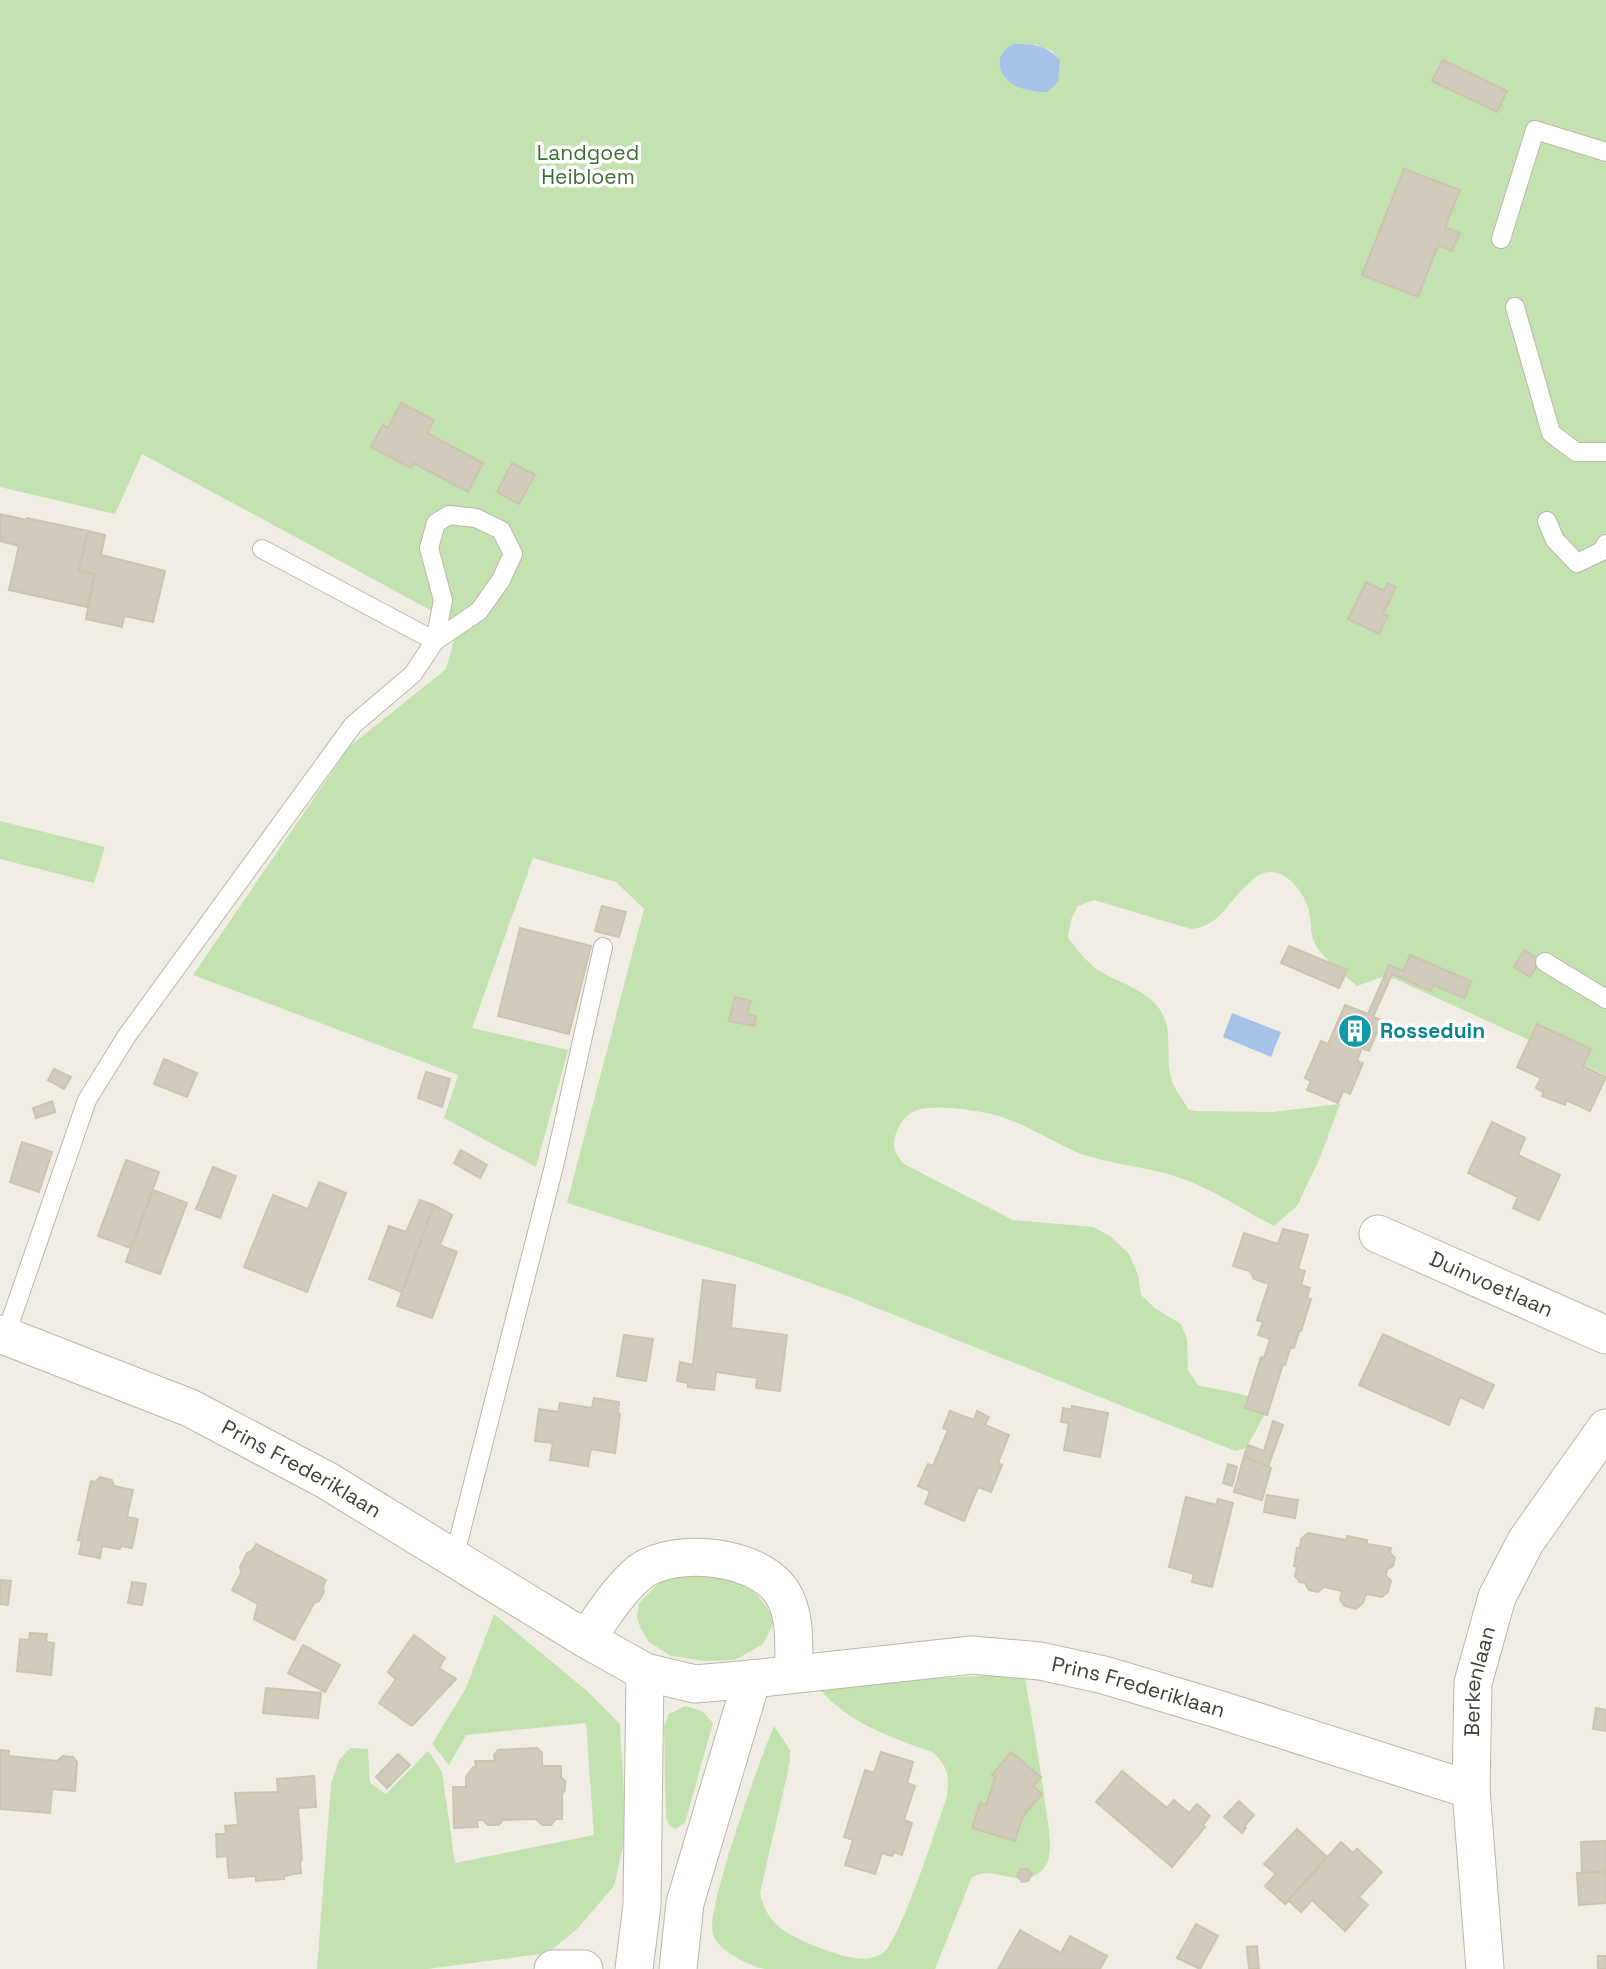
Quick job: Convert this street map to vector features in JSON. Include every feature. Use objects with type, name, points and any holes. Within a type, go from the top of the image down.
[{"type":"street","name":"Duinvoetlaan","points":[[1378,1234],[1606,1335]]},
{"type":"street","name":"Prins Frederiklaan","points":[[3,1334],[190,1408],[326,1480],[586,1639],[645,1672],[695,1684],[972,1655],[1040,1661],[1104,1675],[1221,1710],[1471,1790]]},
{"type":"street","name":"Berkenlaan","points":[[1485,1969],[1471,1790],[1473,1683],[1497,1597],[1526,1541],[1606,1428]]},
{"type":"street","points":[[586,1639],[622,1590],[642,1571],[670,1558],[698,1556],[718,1559],[745,1566],[767,1579],[783,1593],[792,1618],[794,1673]]},
{"type":"street","points":[[634,1969],[642,1906],[645,1672]]},
{"type":"street","points":[[678,1969],[685,1903],[752,1679]]},
{"type":"street","points":[[553,1969],[584,1969]]},
{"type":"lane","points":[[1502,239],[1535,130],[1606,152]]},
{"type":"lane","points":[[1515,307],[1550,433],[1576,452],[1606,452]]},
{"type":"lane","points":[[3,1334],[86,1100],[126,1037],[353,725],[413,674],[435,641],[479,611],[501,580],[513,554],[501,530],[475,518],[449,515],[436,523],[429,548],[443,600],[435,641]]},
{"type":"lane","points":[[1546,521],[1555,540],[1577,564],[1601,551],[1606,544]]},
{"type":"lane","points":[[262,549],[435,641]]},
{"type":"lane","points":[[454,1558],[554,1166],[603,947]]},
{"type":"lane","points":[[1545,962],[1606,999]]},
{"type":"green space","name":"Landgoed Heibloem","points":[[0,0],[1606,0],[1606,1075],[1395,979],[1382,977],[1357,986],[1321,953],[1313,939],[1305,900],[1290,880],[1276,873],[1257,876],[1217,918],[1191,929],[1094,900],[1078,906],[1071,920],[1068,938],[1098,970],[1139,991],[1158,1007],[1168,1033],[1172,1081],[1188,1109],[1272,1112],[1340,1104],[1319,1160],[1297,1206],[1274,1226],[1178,1177],[1081,1154],[1009,1119],[967,1110],[943,1107],[914,1111],[898,1128],[894,1149],[904,1164],[1013,1220],[1093,1227],[1110,1236],[1129,1254],[1138,1275],[1141,1295],[1156,1309],[1181,1324],[1187,1339],[1188,1370],[1198,1385],[1243,1395],[1269,1407],[1246,1448],[1235,1451],[844,1295],[747,1260],[567,1203],[644,909],[616,882],[533,858],[472,1028],[568,1050],[536,1167],[444,1118],[458,1075],[193,975],[349,747],[446,669],[458,625],[142,454],[115,514],[0,487]],"holes":[[[1034,44],[1052,51],[1060,60],[1036,92],[1016,86],[1003,73]]]},
{"type":"green space","points":[[0,821],[105,847],[94,883],[0,859]]},
{"type":"green space","points":[[693,1572],[742,1583],[759,1597],[775,1621],[763,1644],[735,1660],[705,1661],[671,1656],[649,1642],[637,1616],[639,1603],[663,1579]]},
{"type":"green space","points":[[494,1614],[586,1690],[620,1724],[626,1832],[614,1886],[578,1928],[548,1953],[427,1969],[317,1969],[331,1784],[339,1760],[350,1748],[368,1749],[370,1783],[386,1794],[428,1751],[442,1771],[455,1863],[594,1835],[586,1723],[466,1735],[449,1765],[432,1744],[466,1688]]},
{"type":"green space","points":[[1024,1674],[1048,1824],[1048,1861],[1041,1871],[1027,1878],[989,1873],[972,1877],[935,1969],[765,1969],[735,1956],[716,1941],[713,1935],[713,1920],[725,1866],[774,1726],[790,1750],[790,1762],[760,1893],[763,1904],[779,1927],[805,1942],[849,1957],[876,1957],[890,1944],[908,1906],[946,1799],[947,1774],[934,1753],[887,1735],[858,1720],[844,1712],[819,1689],[842,1683]]},
{"type":"green space","points":[[685,1706],[702,1711],[713,1723],[685,1823],[675,1829],[669,1825],[666,1818],[664,1727],[669,1714]]},
{"type":"water","points":[[1014,44],[1039,46],[1060,60],[1058,82],[1047,92],[1022,88],[1006,78],[1000,60],[1007,48]]},
{"type":"water","points":[[1232,1013],[1281,1032],[1271,1057],[1223,1037]]},
{"type":"building","points":[[1443,60],[1507,91],[1497,112],[1432,81]]},
{"type":"building","points":[[1404,169],[1460,190],[1445,227],[1460,233],[1452,251],[1438,245],[1418,297],[1362,275]]},
{"type":"building","points":[[401,403],[434,420],[427,433],[483,463],[468,492],[414,463],[411,468],[371,447],[383,425],[388,428]]},
{"type":"building","points":[[512,463],[535,475],[519,504],[497,492]]},
{"type":"building","points":[[0,514],[88,531],[79,571],[95,574],[87,607],[9,590],[19,546],[0,541]]},
{"type":"building","points":[[88,531],[105,535],[101,555],[165,571],[153,622],[124,616],[122,627],[86,619],[95,574],[79,571]]},
{"type":"building","points":[[1366,582],[1384,591],[1388,583],[1396,587],[1383,614],[1388,616],[1379,634],[1348,619]]},
{"type":"building","points":[[602,906],[626,912],[619,937],[595,931]]},
{"type":"building","points":[[520,928],[591,946],[569,1034],[498,1016]]},
{"type":"building","points":[[1289,946],[1347,970],[1339,988],[1281,963]]},
{"type":"building","points":[[1524,950],[1540,960],[1530,977],[1514,967]]},
{"type":"building","name":"Rosseduin","points":[[1410,955],[1471,981],[1465,998],[1433,985],[1431,991],[1392,974],[1373,1017],[1382,1020],[1369,1051],[1362,1048],[1357,1061],[1363,1063],[1350,1094],[1343,1091],[1338,1103],[1307,1090],[1311,1081],[1305,1078],[1321,1041],[1328,1044],[1345,1005],[1368,1014],[1389,965],[1403,971]]},
{"type":"building","points":[[735,997],[751,1001],[747,1014],[756,1016],[754,1026],[729,1021]]},
{"type":"building","points":[[1537,1024],[1591,1049],[1583,1066],[1606,1077],[1590,1111],[1566,1100],[1565,1105],[1542,1096],[1544,1093],[1536,1088],[1541,1078],[1517,1067]]},
{"type":"building","points":[[164,1059],[197,1073],[187,1097],[154,1084]]},
{"type":"building","points":[[54,1069],[71,1077],[64,1089],[48,1080]]},
{"type":"building","points":[[426,1072],[450,1079],[442,1107],[418,1098]]},
{"type":"building","points":[[52,1101],[55,1112],[36,1118],[33,1108]]},
{"type":"building","points":[[1492,1122],[1525,1138],[1518,1155],[1560,1175],[1539,1220],[1513,1208],[1518,1197],[1468,1173]]},
{"type":"building","points":[[22,1142],[52,1152],[39,1192],[10,1182]]},
{"type":"building","points":[[461,1150],[487,1165],[480,1178],[454,1163]]},
{"type":"building","points":[[126,1160],[159,1172],[126,1262],[131,1248],[98,1236]]},
{"type":"building","points":[[213,1167],[236,1176],[220,1218],[196,1209]]},
{"type":"building","points":[[319,1182],[346,1193],[307,1292],[244,1267],[273,1195],[308,1209]]},
{"type":"building","points":[[153,1190],[187,1203],[160,1274],[126,1262]]},
{"type":"building","points":[[420,1200],[434,1205],[402,1292],[369,1279],[389,1226],[406,1232]]},
{"type":"building","points":[[434,1205],[452,1215],[440,1245],[457,1252],[432,1318],[397,1306]]},
{"type":"building","points":[[1283,1229],[1308,1235],[1298,1269],[1305,1271],[1301,1285],[1310,1288],[1307,1298],[1311,1299],[1294,1348],[1291,1347],[1285,1365],[1283,1364],[1267,1415],[1245,1408],[1261,1357],[1264,1358],[1270,1339],[1258,1335],[1263,1322],[1257,1320],[1269,1284],[1254,1279],[1250,1271],[1233,1266],[1244,1233],[1278,1244]]},
{"type":"building","points":[[703,1280],[735,1285],[731,1328],[787,1335],[780,1391],[756,1388],[757,1378],[716,1372],[714,1390],[688,1387],[688,1383],[677,1381],[680,1362],[693,1365]]},
{"type":"building","points":[[1383,1334],[1494,1385],[1483,1408],[1460,1397],[1449,1425],[1359,1385]]},
{"type":"building","points":[[624,1335],[653,1339],[646,1381],[617,1376]]},
{"type":"building","points":[[594,1398],[619,1402],[615,1453],[591,1449],[588,1466],[550,1460],[553,1443],[535,1441],[539,1409],[558,1412],[560,1403],[592,1408]]},
{"type":"building","points":[[1072,1406],[1108,1413],[1100,1457],[1064,1450],[1069,1423],[1061,1422],[1063,1408],[1071,1410]]},
{"type":"building","points":[[950,1411],[974,1420],[977,1411],[989,1417],[985,1425],[1009,1435],[998,1463],[1002,1465],[991,1492],[978,1487],[964,1521],[925,1504],[930,1491],[918,1486],[928,1464],[933,1466],[948,1430],[943,1428]]},
{"type":"building","points":[[1273,1421],[1283,1425],[1268,1467],[1244,1456],[1248,1445],[1264,1451]]},
{"type":"building","points":[[1244,1456],[1271,1468],[1262,1500],[1234,1492]]},
{"type":"building","points":[[1228,1464],[1237,1467],[1232,1486],[1223,1483]]},
{"type":"building","points":[[100,1477],[112,1480],[114,1486],[133,1490],[127,1517],[138,1519],[132,1548],[102,1546],[100,1558],[79,1554],[82,1541],[78,1540],[91,1481],[95,1482]]},
{"type":"building","points":[[1267,1495],[1298,1500],[1295,1518],[1264,1512]]},
{"type":"building","points":[[1186,1497],[1216,1505],[1218,1499],[1233,1503],[1212,1587],[1192,1582],[1194,1574],[1169,1567]]},
{"type":"building","points":[[1308,1533],[1346,1540],[1347,1536],[1367,1540],[1367,1544],[1391,1548],[1390,1553],[1395,1558],[1393,1566],[1387,1569],[1386,1576],[1391,1581],[1388,1592],[1382,1597],[1366,1594],[1363,1603],[1356,1609],[1345,1606],[1340,1600],[1342,1591],[1324,1587],[1318,1592],[1309,1590],[1305,1583],[1295,1576],[1297,1567],[1294,1566],[1297,1548],[1300,1548],[1301,1539]]},
{"type":"building","points":[[256,1544],[326,1580],[324,1592],[319,1601],[314,1603],[294,1640],[254,1619],[258,1604],[232,1590],[247,1553],[252,1551]]},
{"type":"building","points":[[0,1580],[11,1581],[8,1605],[0,1604]]},
{"type":"building","points":[[132,1582],[146,1584],[142,1605],[128,1603]]},
{"type":"building","points":[[30,1633],[47,1634],[46,1642],[54,1643],[51,1675],[17,1671],[20,1639],[29,1640]]},
{"type":"building","points":[[414,1635],[445,1658],[439,1668],[456,1679],[412,1726],[379,1703],[396,1679],[388,1672]]},
{"type":"building","points":[[303,1645],[340,1665],[325,1692],[288,1673]]},
{"type":"building","points":[[266,1688],[321,1693],[318,1718],[263,1713]]},
{"type":"building","points":[[1596,1708],[1606,1710],[1606,1731],[1593,1729]]},
{"type":"building","points":[[537,1748],[542,1753],[542,1766],[561,1766],[561,1777],[565,1781],[562,1819],[556,1819],[551,1825],[542,1825],[536,1819],[503,1820],[499,1825],[488,1825],[483,1820],[477,1820],[478,1827],[454,1828],[453,1787],[466,1787],[466,1777],[473,1767],[476,1767],[475,1761],[495,1761],[494,1755],[498,1750]]},
{"type":"building","points":[[0,1750],[9,1751],[9,1756],[57,1761],[63,1756],[73,1757],[77,1762],[75,1791],[52,1789],[50,1813],[0,1809]]},
{"type":"building","points":[[881,1752],[913,1762],[907,1783],[915,1786],[904,1820],[912,1823],[902,1855],[894,1852],[892,1856],[882,1853],[875,1874],[845,1865],[853,1840],[844,1837],[865,1770],[874,1773]]},
{"type":"building","points":[[1011,1752],[1041,1777],[1033,1786],[1042,1794],[1023,1816],[1015,1841],[972,1828],[980,1803],[986,1805],[995,1777],[992,1775]]},
{"type":"building","points":[[398,1754],[410,1765],[387,1788],[376,1777]]},
{"type":"building","points":[[1122,1771],[1167,1808],[1174,1800],[1189,1813],[1197,1804],[1210,1816],[1203,1825],[1205,1827],[1172,1867],[1096,1802]]},
{"type":"building","points":[[314,1776],[316,1807],[298,1808],[301,1873],[284,1876],[284,1879],[256,1881],[256,1876],[229,1878],[227,1856],[217,1857],[216,1834],[226,1834],[225,1826],[238,1825],[235,1793],[278,1792],[277,1779]]},
{"type":"building","points":[[1239,1801],[1254,1815],[1242,1833],[1224,1817]]},
{"type":"building","points":[[1297,1829],[1327,1857],[1285,1904],[1265,1886],[1276,1874],[1264,1864]]},
{"type":"building","points":[[1606,1841],[1606,1872],[1582,1873],[1581,1842]]},
{"type":"building","points":[[1341,1842],[1353,1853],[1357,1849],[1382,1872],[1359,1897],[1368,1905],[1345,1931],[1312,1900],[1301,1912],[1289,1901],[1285,1904]]},
{"type":"building","points":[[1027,1869],[1032,1874],[1028,1881],[1022,1882],[1018,1876],[1020,1870]]},
{"type":"building","points":[[1606,1872],[1606,1903],[1579,1905],[1577,1873]]},
{"type":"building","points":[[1196,1924],[1218,1936],[1200,1969],[1177,1958]]},
{"type":"building","points":[[1020,1930],[1061,1953],[1070,1936],[1107,1956],[1100,1969],[998,1969]]},
{"type":"building","points":[[1257,1946],[1259,1969],[1249,1969],[1247,1947]]},
{"type":"building","points":[[1598,1956],[1606,1956],[1606,1969],[1598,1969]]},
{"type":"place","name":"Rosseduin","points":[[1355,1031]]}]
